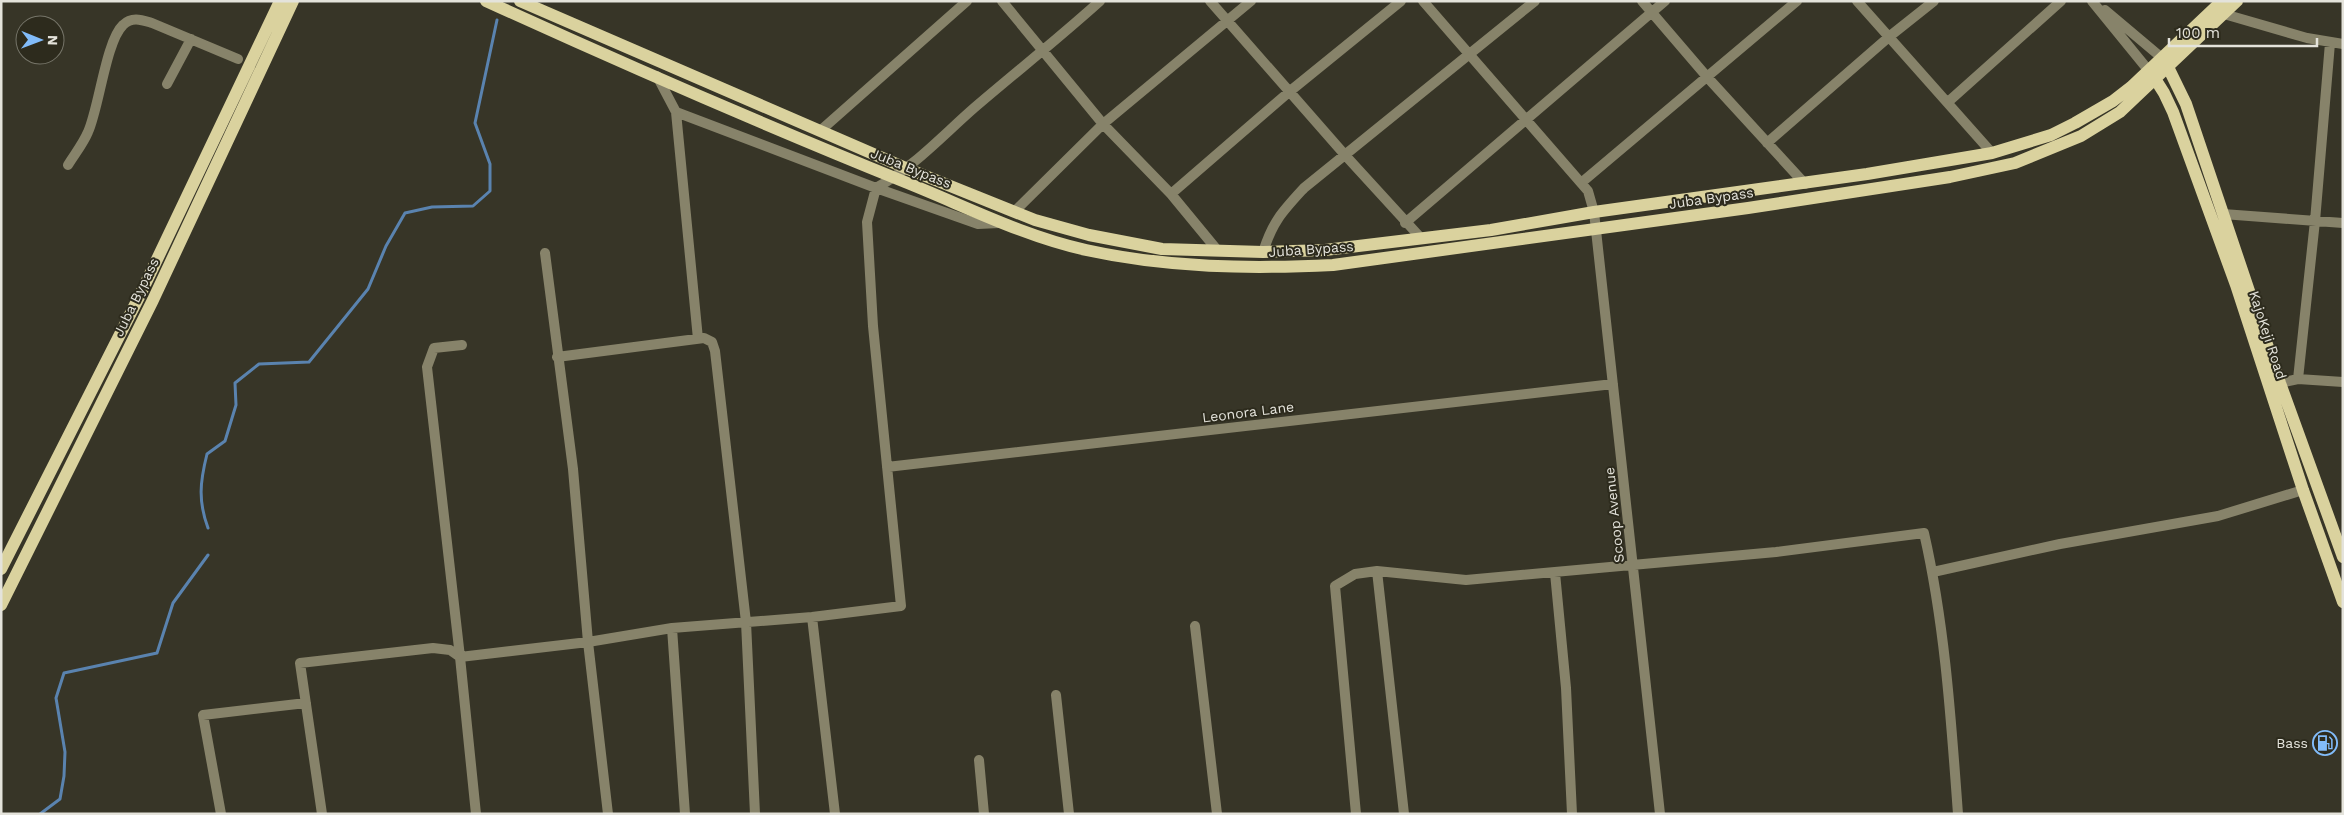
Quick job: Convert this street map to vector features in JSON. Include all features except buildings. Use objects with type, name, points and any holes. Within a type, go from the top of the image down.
[{"type":"main road","name":"Juba Bypass","points":[[1,569],[141,293],[280,1]]},
{"type":"main road","name":"Juba Bypass","points":[[1,604],[153,300],[293,1]]},
{"type":"main road","name":"Juba Bypass","points":[[486,1],[590,49],[894,178],[1047,240],[1086,250],[1162,262],[1237,268],[1333,265],[1916,183],[2016,163],[2057,147],[2104,124],[2120,112],[2152,75]]},
{"type":"main road","name":"Juba Bypass","points":[[520,1],[908,169],[1014,212],[1062,228],[1162,249],[1263,252],[1325,250],[1490,230],[1594,212],[1805,184],[1992,153],[2034,141],[2076,123],[2152,75]]},
{"type":"main road","points":[[2152,75],[2223,8],[2237,1]]},
{"type":"main road","name":"KajoKeji Road","points":[[2166,63],[2186,104],[2280,383],[2340,538],[2343,557]]},
{"type":"main road","name":"KajoKeji Road","points":[[2152,75],[2173,112],[2222,246],[2303,490],[2343,602]]},
{"type":"street","points":[[820,130],[967,1]]},
{"type":"street","points":[[1002,1],[1103,124],[1171,194],[1218,251]]},
{"type":"street","points":[[322,814],[300,663],[433,648],[450,650],[460,657],[588,642],[672,628],[812,617],[901,606],[873,326],[867,222],[876,188],[908,169],[974,108],[1044,51],[1100,1]]},
{"type":"street","points":[[1210,1],[1345,155],[1420,237]]},
{"type":"street","points":[[1014,212],[1103,124],[1251,1]]},
{"type":"street","points":[[1171,194],[1289,92],[1401,1]]},
{"type":"street","name":"Scoop Avenue","points":[[1424,1],[1588,190],[1596,229],[1660,814]]},
{"type":"street","points":[[1263,252],[1278,216],[1304,188],[1535,1]]},
{"type":"street","points":[[1642,1],[1708,78],[1805,184]]},
{"type":"street","points":[[1406,223],[1526,118],[1665,1]]},
{"type":"street","points":[[1582,183],[1797,1]]},
{"type":"street","points":[[1857,1],[1992,153]]},
{"type":"street","points":[[1767,143],[1890,36],[1934,1]]},
{"type":"street","points":[[1948,102],[2060,1]]},
{"type":"street","points":[[2093,1],[2166,63]]},
{"type":"street","points":[[2093,1],[2152,75]]},
{"type":"street","points":[[2223,8],[2330,43],[2343,44]]},
{"type":"street","points":[[68,165],[89,132],[112,48],[122,25],[138,19],[238,59]]},
{"type":"street","points":[[168,84],[190,39]]},
{"type":"street","points":[[2298,379],[2315,221],[2330,43]]},
{"type":"street","points":[[657,76],[676,112],[698,339]]},
{"type":"street","points":[[676,112],[876,188],[978,224],[1003,223]]},
{"type":"street","points":[[2224,214],[2343,223]]},
{"type":"street","points":[[545,253],[557,357],[573,468],[588,642],[608,814]]},
{"type":"street","points":[[557,357],[704,338],[712,342],[715,351],[746,622],[755,814]]},
{"type":"street","points":[[462,345],[434,348],[426,368],[460,657],[476,814]]},
{"type":"street","points":[[2280,383],[2298,379],[2343,382]]},
{"type":"street","name":"Leonora Lane","points":[[887,467],[1613,384]]},
{"type":"street","points":[[1933,572],[2060,544],[2218,516],[2303,490]]},
{"type":"street","points":[[1356,814],[1335,586],[1355,574],[1377,571],[1466,580],[1776,552],[1924,533],[1933,572],[1945,651],[1958,814]]},
{"type":"street","points":[[1377,571],[1404,814]]},
{"type":"street","points":[[1555,573],[1566,688],[1572,814]]},
{"type":"street","points":[[812,617],[835,814]]},
{"type":"street","points":[[1195,626],[1217,814]]},
{"type":"street","points":[[672,628],[685,814]]},
{"type":"street","points":[[1056,695],[1070,814]]},
{"type":"street","points":[[221,814],[203,715],[306,703]]},
{"type":"street","points":[[979,760],[984,814]]},
{"type":"waterway","points":[[208,528],[201,500],[203,474],[207,454],[225,441],[236,405],[235,383],[259,364],[309,362],[368,289],[386,246],[405,213],[432,207],[473,206],[490,191],[490,164],[475,123],[497,20]]},
{"type":"waterway","points":[[40,814],[60,799],[64,776],[65,752],[56,698],[64,673],[157,653],[173,603],[208,555]]},
{"type":"place","name":"Bass","points":[[2325,743]]}]
